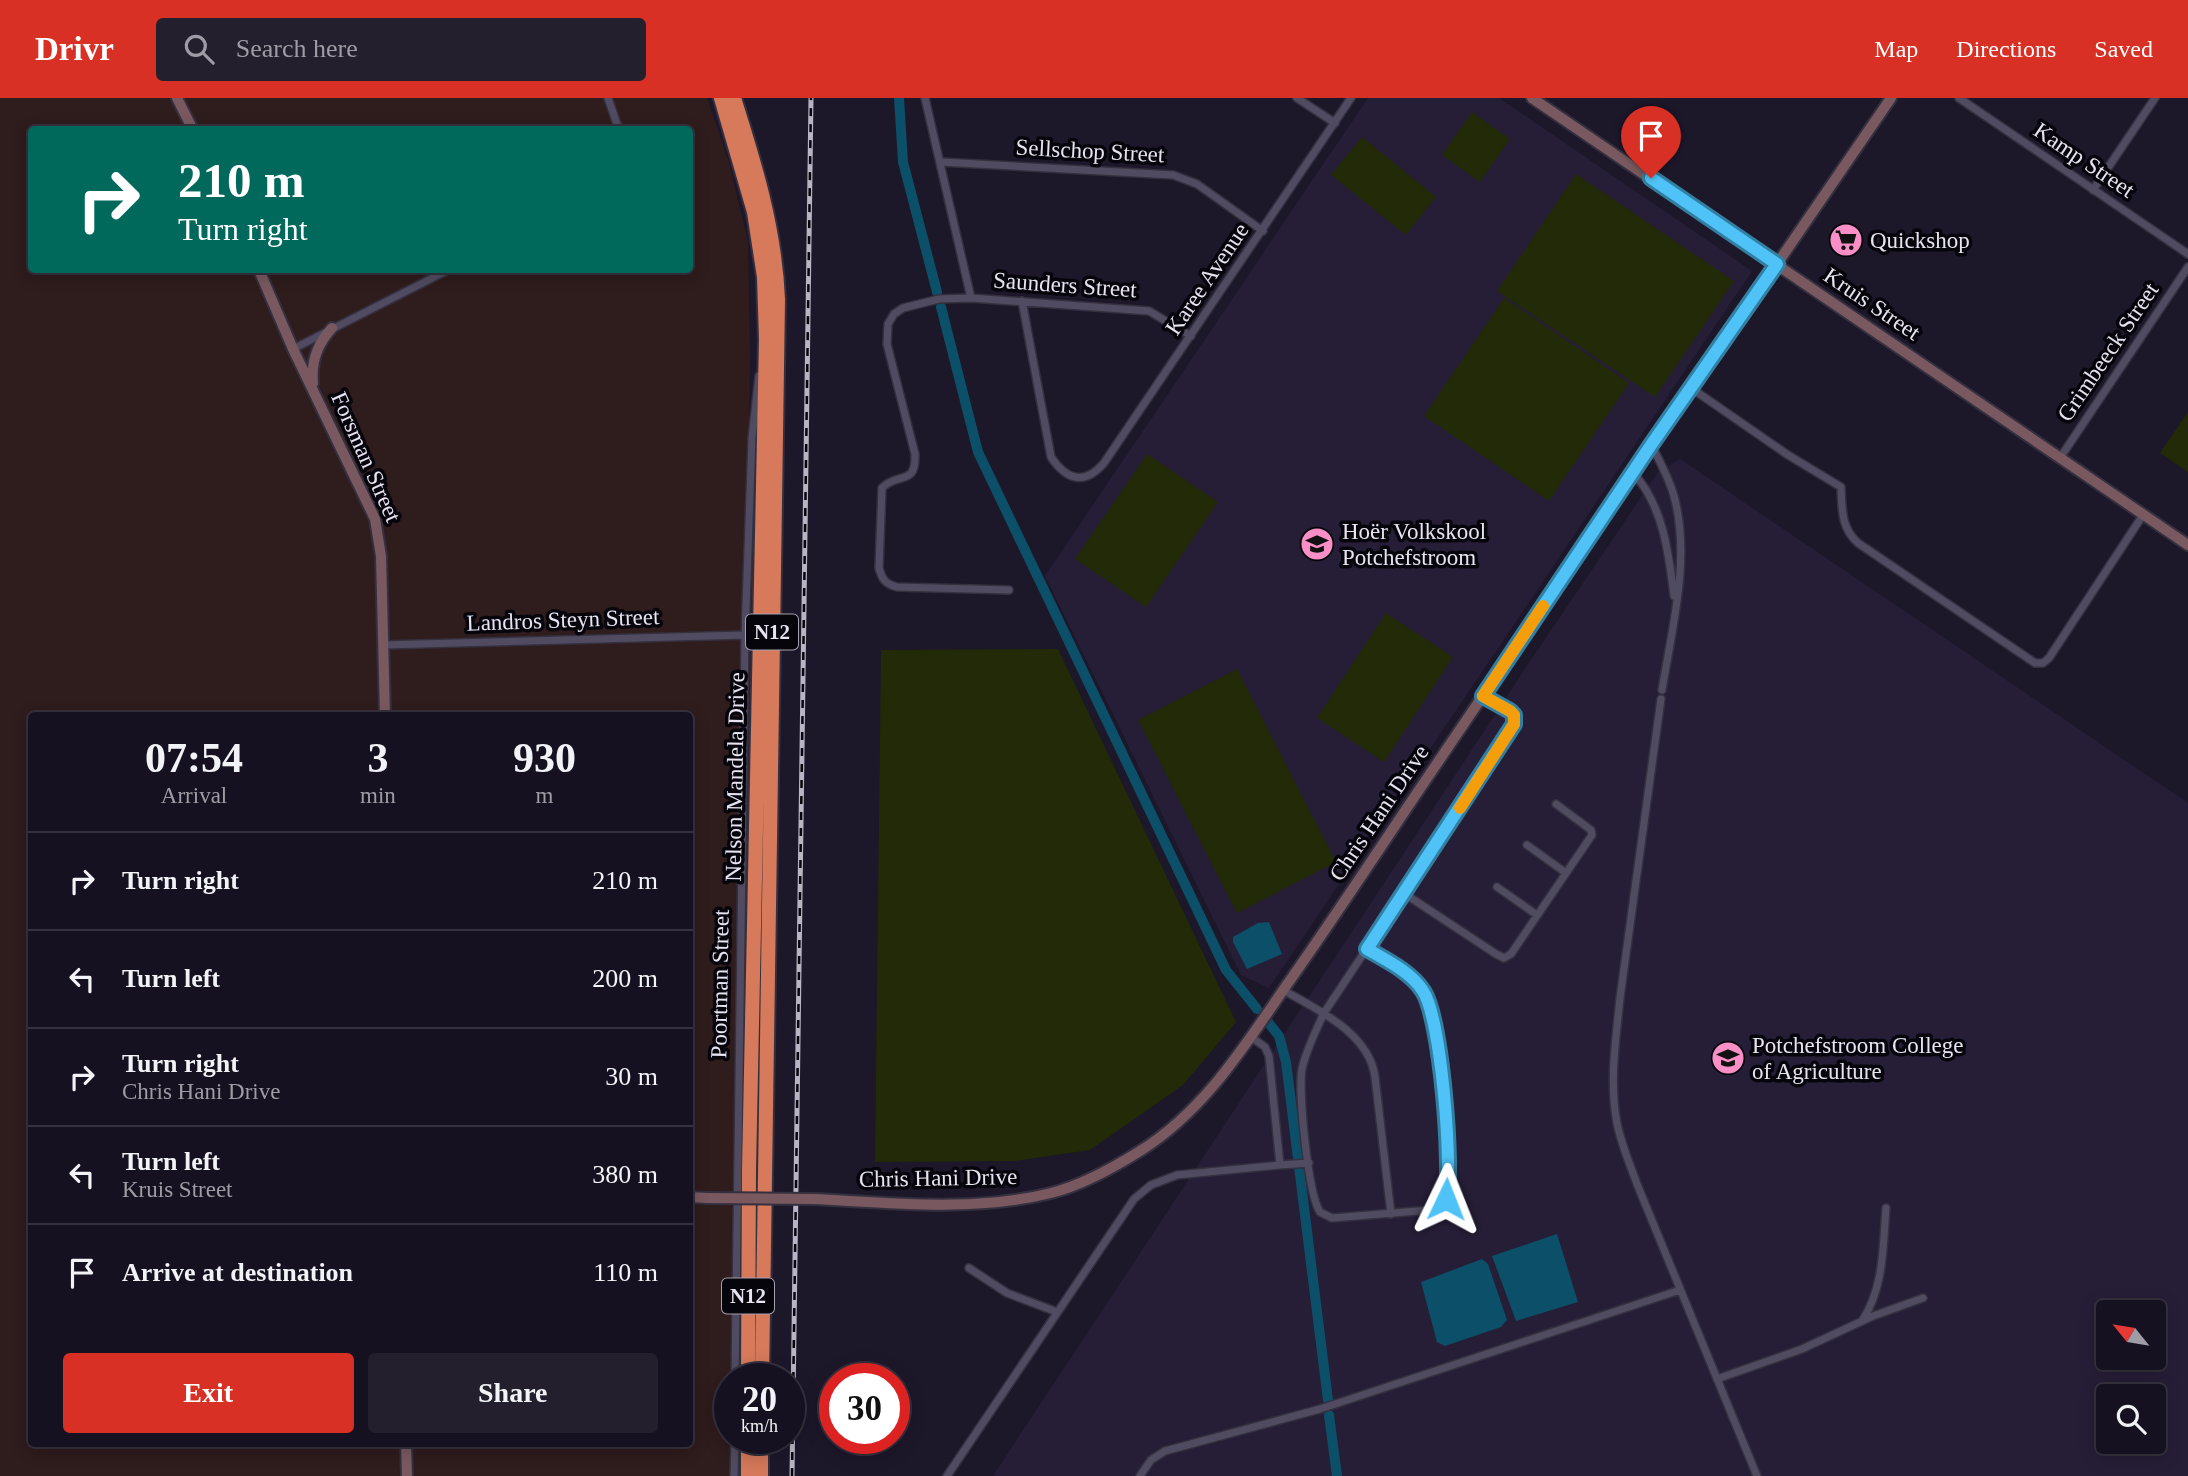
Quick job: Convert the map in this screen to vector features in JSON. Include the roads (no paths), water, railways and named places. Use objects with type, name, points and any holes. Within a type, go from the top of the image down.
[{"type":"highway","name":"Nelson Mandela Drive","points":[[721,98],[754,212],[764,277],[766,339],[749,1170],[748,1363]]},
{"type":"highway","name":"Nelson Mandela Drive","points":[[734,98],[756,166],[766,211],[776,270],[778,312],[762,1363]]},
{"type":"highway","points":[[748,1454],[748,1476]]},
{"type":"highway","points":[[761,1454],[761,1476]]},
{"type":"street","points":[[177,98],[191,126]]},
{"type":"street","points":[[608,98],[618,126]]},
{"type":"street","points":[[925,98],[971,298]]},
{"type":"street","points":[[1297,98],[1335,123]]},
{"type":"street","name":"Karee Avenue","points":[[1022,301],[1051,457],[1066,474],[1077,478],[1096,473],[1351,98]]},
{"type":"street","name":"Kruis Street","points":[[1532,98],[2188,545]]},
{"type":"street","name":"Chris Hani Drive","points":[[693,1197],[973,1203],[1020,1199],[1054,1192],[1078,1183],[1135,1154],[1194,1108],[1251,1037],[1340,909],[1651,445],[1891,98]]},
{"type":"street","name":"Kamp Street","points":[[1959,98],[2188,254]]},
{"type":"street","points":[[2093,190],[2155,98]]},
{"type":"street","name":"Sellschop Street","points":[[941,162],[1173,175],[1197,184],[1263,231]]},
{"type":"street","name":"Grimbeeck Street","points":[[2060,458],[2188,267]]},
{"type":"street","name":"Forsman Street","points":[[260,273],[293,349],[375,519],[381,556],[385,712]]},
{"type":"street","points":[[293,349],[442,273]]},
{"type":"street","name":"Saunders Street","points":[[1009,590],[897,587],[882,579],[879,568],[882,488],[887,482],[908,477],[915,464],[915,454],[887,344],[888,324],[894,314],[903,308],[939,299],[1022,301],[1149,311],[1191,336]]},
{"type":"street","points":[[314,392],[312,370],[315,356],[332,328]]},
{"type":"street","name":"Poortman Street","points":[[735,1363],[745,635],[754,415],[766,339]]},
{"type":"street","points":[[1691,388],[1788,455],[1841,487],[1844,523],[1849,535],[1858,544],[2035,663],[2043,663],[2049,658],[2143,515]]},
{"type":"street","points":[[1651,445],[1674,497],[1680,532],[1676,607],[1662,690]]},
{"type":"street","points":[[1633,473],[1643,484],[1657,514],[1670,566],[1676,607]]},
{"type":"street","name":"Landros Steyn Street","points":[[383,645],[745,635]]},
{"type":"street","points":[[1367,949],[1405,973],[1424,992],[1438,1037],[1448,1181],[1446,1199],[1443,1204],[1430,1210],[1332,1218],[1325,1216],[1315,1206],[1302,1163],[1302,1070],[1324,1013],[1367,949],[1405,894],[1514,724],[1514,715],[1510,711],[1483,696]]},
{"type":"street","points":[[1661,699],[1620,999],[1616,1039],[1615,1106],[1623,1146],[1757,1476]]},
{"type":"street","points":[[1405,894],[1504,958],[1511,954],[1591,835],[1591,830],[1556,804]]},
{"type":"street","points":[[1527,845],[1566,873]]},
{"type":"street","points":[[1497,887],[1537,915]]},
{"type":"street","points":[[1283,990],[1324,1013],[1361,1044],[1374,1066],[1391,1214]]},
{"type":"street","points":[[1251,1037],[1260,1042],[1268,1052],[1280,1165]]},
{"type":"street","points":[[947,1476],[1125,1210],[1152,1185],[1177,1175],[1302,1163]]},
{"type":"street","points":[[1862,1321],[1876,1293],[1880,1277],[1886,1208]]},
{"type":"street","points":[[969,1268],[1006,1293],[1057,1312]]},
{"type":"street","points":[[1140,1476],[1151,1460],[1165,1451],[1320,1409],[1680,1290]]},
{"type":"street","points":[[1717,1379],[1802,1349],[1862,1321],[1923,1298]]},
{"type":"street","points":[[406,1447],[407,1476]]},
{"type":"street","points":[[734,1476],[735,1454]]},
{"type":"water","points":[[1269,922],[1282,954],[1247,969],[1233,937],[1258,923]]},
{"type":"water","points":[[1557,1234],[1578,1302],[1516,1321],[1492,1256]]},
{"type":"water","points":[[1482,1259],[1488,1264],[1507,1320],[1501,1327],[1445,1346],[1437,1342],[1421,1282]]},
{"type":"waterway","points":[[899,98],[903,162],[937,292]]},
{"type":"waterway","points":[[941,307],[978,452],[1226,970],[1257,1009]]},
{"type":"waterway","points":[[1268,1022],[1279,1036],[1286,1062],[1328,1400]]},
{"type":"waterway","points":[[1329,1415],[1337,1476]]},
{"type":"railway","points":[[792,1476],[811,98]]},
{"type":"place","name":"Quickshop","points":[[1846,240]]},
{"type":"place","name":"Hoër Volkskool Potchefstroom","points":[[1317,544]]},
{"type":"place","name":"Potchefstroom College of Agriculture","points":[[1728,1058]]}]
